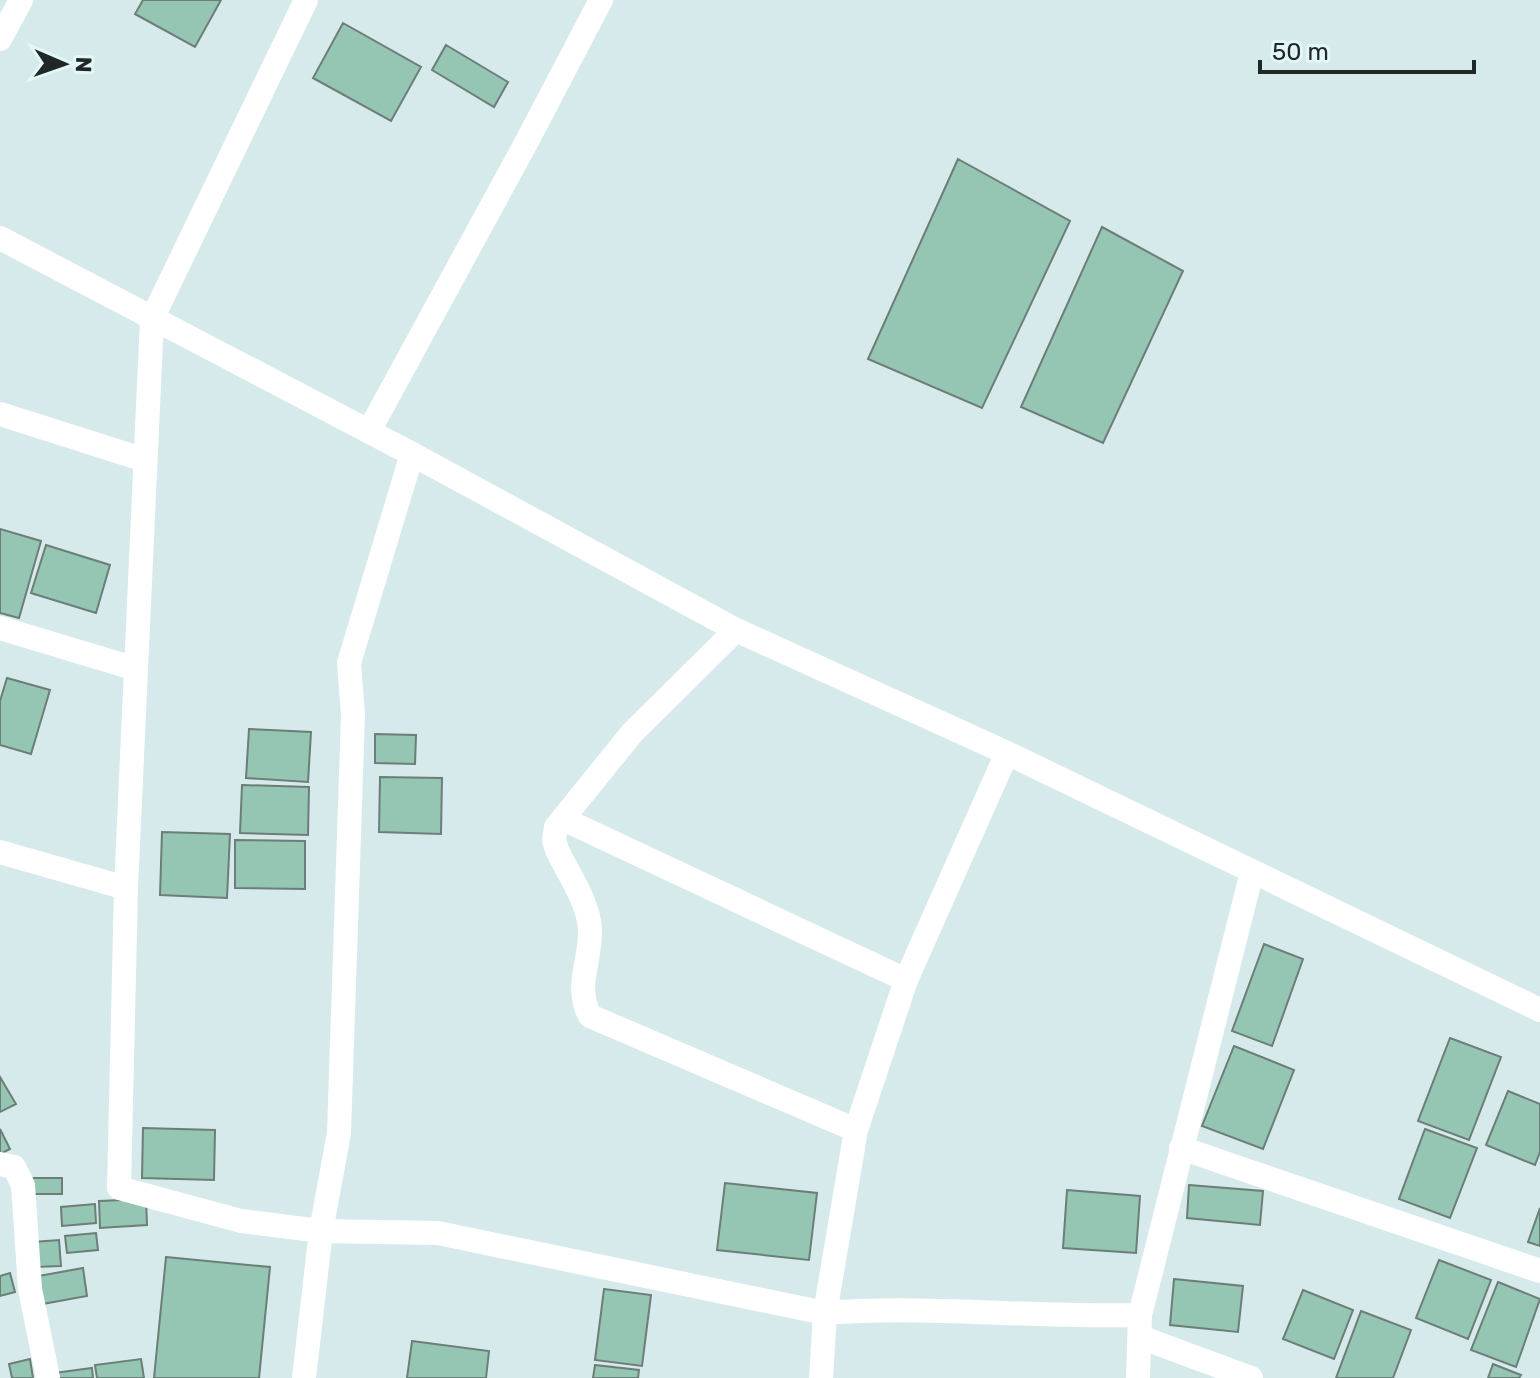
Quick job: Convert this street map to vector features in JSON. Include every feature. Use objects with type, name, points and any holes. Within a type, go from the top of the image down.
[{"type":"street","points":[[0,39],[21,0]]},
{"type":"street","points":[[306,0],[152,319],[126,888],[119,1188],[241,1221],[321,1231],[438,1233],[825,1313],[871,1309],[1140,1326],[1251,1378]]},
{"type":"street","points":[[369,431],[601,0]]},
{"type":"street","points":[[0,238],[369,431],[736,630],[1007,753],[1540,1010]]},
{"type":"street","points":[[0,414],[145,460]]},
{"type":"street","points":[[304,1378],[321,1231],[339,1133],[353,715],[349,663],[412,454]]},
{"type":"street","points":[[0,628],[136,669]]},
{"type":"street","points":[[736,630],[632,733],[556,827],[554,840],[588,914],[590,933],[583,1003],[590,1016],[856,1130]]},
{"type":"street","points":[[821,1378],[825,1313],[856,1130],[906,980],[1007,753]]},
{"type":"street","points":[[563,819],[906,980]]},
{"type":"street","points":[[0,852],[126,888]]},
{"type":"street","points":[[1138,1378],[1140,1326],[1181,1148],[1252,872]]},
{"type":"street","points":[[1181,1148],[1540,1271]]},
{"type":"street","points":[[0,1164],[14,1167],[23,1185],[30,1289],[48,1378]]},
{"type":"building","points":[[143,0],[221,0],[195,47],[135,14]]},
{"type":"building","points":[[343,23],[421,67],[391,121],[313,78]]},
{"type":"building","points":[[446,45],[508,82],[494,107],[432,70]]},
{"type":"building","points":[[958,159],[1070,221],[982,408],[868,359]]},
{"type":"building","points":[[1102,227],[1183,271],[1103,443],[1021,407]]},
{"type":"building","points":[[0,529],[41,541],[19,618],[0,613]]},
{"type":"building","points":[[46,545],[110,565],[96,613],[31,593]]},
{"type":"building","points":[[7,678],[50,690],[31,754],[0,745],[0,701]]},
{"type":"building","points":[[249,729],[311,732],[308,782],[246,778]]},
{"type":"building","points":[[375,734],[416,735],[415,764],[375,763]]},
{"type":"building","points":[[380,777],[442,778],[441,834],[379,832]]},
{"type":"building","points":[[242,785],[309,787],[308,835],[240,833]]},
{"type":"building","points":[[162,832],[230,834],[227,898],[160,895]]},
{"type":"building","points":[[235,840],[305,841],[305,889],[235,888]]},
{"type":"building","points":[[1264,944],[1303,959],[1272,1046],[1232,1031]]},
{"type":"building","points":[[1450,1038],[1501,1057],[1469,1140],[1418,1121]]},
{"type":"building","points":[[1234,1046],[1294,1070],[1263,1149],[1202,1126]]},
{"type":"building","points":[[0,1077],[16,1104],[0,1112]]},
{"type":"building","points":[[1508,1091],[1540,1104],[1540,1152],[1535,1165],[1486,1145]]},
{"type":"building","points":[[143,1128],[215,1130],[214,1180],[142,1178]]},
{"type":"building","points":[[0,1129],[10,1149],[0,1154]]},
{"type":"building","points":[[1425,1129],[1477,1148],[1450,1218],[1399,1199]]},
{"type":"building","points":[[33,1178],[62,1178],[62,1194],[33,1194]]},
{"type":"building","points":[[725,1183],[817,1193],[809,1260],[717,1250]]},
{"type":"building","points":[[1189,1185],[1263,1191],[1260,1225],[1187,1218]]},
{"type":"building","points":[[1067,1190],[1140,1196],[1136,1253],[1063,1248]]},
{"type":"building","points":[[146,1199],[147,1225],[100,1228],[99,1201]]},
{"type":"building","points":[[95,1204],[96,1223],[62,1226],[61,1207]]},
{"type":"building","points":[[1540,1208],[1540,1246],[1528,1242]]},
{"type":"building","points":[[96,1233],[98,1250],[67,1253],[65,1236]]},
{"type":"building","points":[[59,1240],[61,1266],[35,1267],[33,1242]]},
{"type":"building","points":[[166,1257],[270,1267],[259,1378],[154,1378]]},
{"type":"building","points":[[1439,1260],[1491,1280],[1468,1339],[1416,1318]]},
{"type":"building","points":[[83,1268],[87,1296],[37,1305],[33,1277]]},
{"type":"building","points":[[10,1273],[15,1292],[0,1296],[0,1276]]},
{"type":"building","points":[[1174,1279],[1243,1286],[1238,1332],[1170,1325]]},
{"type":"building","points":[[1498,1282],[1540,1299],[1516,1367],[1471,1350]]},
{"type":"building","points":[[604,1289],[651,1295],[642,1366],[595,1360]]},
{"type":"building","points":[[1303,1290],[1353,1310],[1334,1359],[1283,1339]]},
{"type":"building","points":[[1361,1311],[1411,1330],[1393,1378],[1336,1378]]},
{"type":"building","points":[[412,1341],[489,1351],[486,1378],[407,1378]]},
{"type":"building","points":[[30,1359],[33,1378],[12,1378],[9,1364]]},
{"type":"building","points":[[141,1359],[144,1378],[97,1378],[95,1365]]},
{"type":"building","points":[[1493,1364],[1521,1375],[1519,1378],[1488,1378]]},
{"type":"building","points":[[595,1365],[639,1370],[638,1378],[593,1378]]},
{"type":"building","points":[[92,1368],[93,1378],[55,1378],[54,1373]]}]
